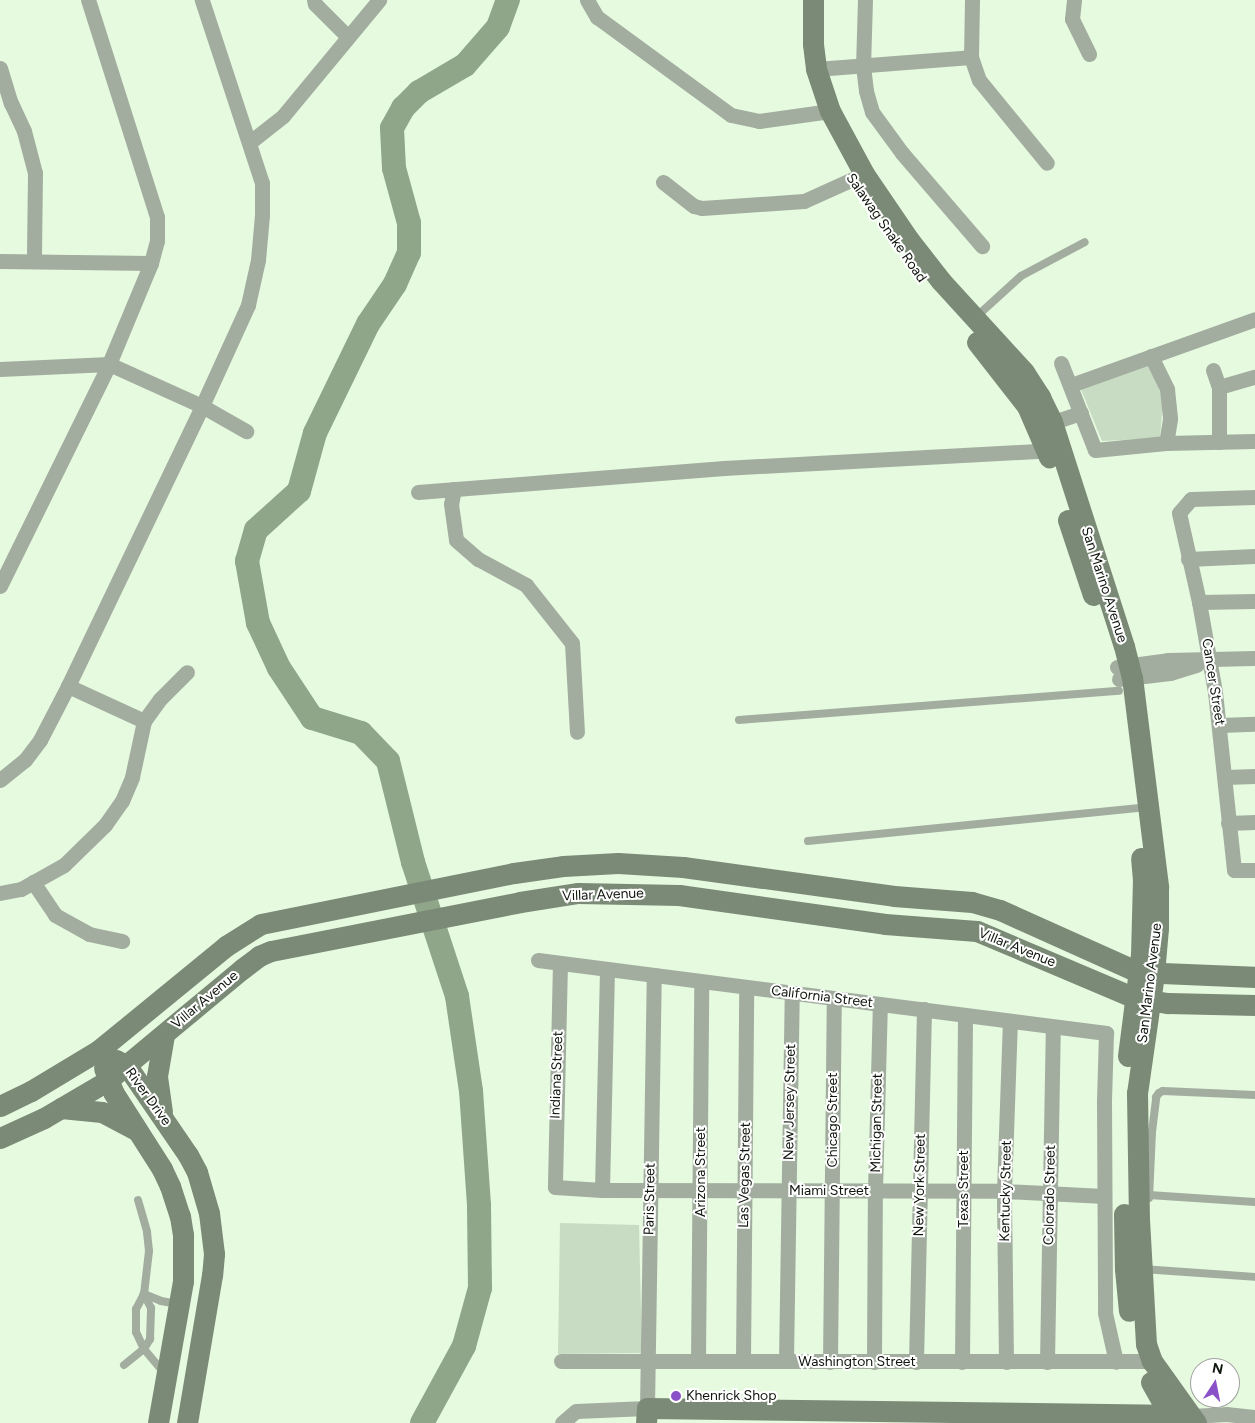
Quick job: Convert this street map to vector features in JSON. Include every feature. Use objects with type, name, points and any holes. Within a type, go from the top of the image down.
[{"type":"main road","name":"Salawag Snake Road","points":[[800,0],[802,70],[857,177],[930,290],[990,355],[1045,424]]},
{"type":"main road","name":"Salawag Snake Road","points":[[813,0],[813,44],[824,112]]},
{"type":"main road","name":"Salawag Snake Road","points":[[857,177],[941,281],[1024,372],[1040,397],[1045,424]]},
{"type":"main road","name":"San Marino Avenue","points":[[1045,424],[1123,676],[1142,808],[1146,973],[1124,1101],[1133,1197],[1145,1270],[1146,1361]]},
{"type":"main road","name":"Villar Avenue","points":[[0,1106],[31,1092],[99,1050],[246,932],[273,920],[514,873],[563,866],[618,863],[683,867],[894,896],[972,902],[1000,910],[1146,973],[1255,977]]},
{"type":"main road","name":"Villar Avenue","points":[[0,1138],[61,1108],[107,1081],[259,956],[282,947],[520,902],[578,893],[680,895],[885,924],[977,931],[989,934],[1142,1000],[1255,1005]]},
{"type":"main road","points":[[164,1035],[157,1076],[158,1096],[164,1117]]},
{"type":"main road","name":"River Drive","points":[[99,1050],[127,1066],[164,1117],[197,1172],[209,1212],[213,1245],[212,1275],[187,1423]]},
{"type":"main road","name":"River Drive","points":[[99,1050],[107,1081],[162,1169],[180,1216],[184,1265],[179,1305],[158,1423]]},
{"type":"main road","points":[[61,1108],[102,1112],[139,1132]]},
{"type":"main road","name":"San Marino Avenue","points":[[1133,1197],[1125,1269],[1133,1341],[1183,1419]]},
{"type":"main road","points":[[646,1416],[1183,1419]]},
{"type":"street","points":[[0,586],[109,364],[151,263],[157,241],[157,217],[88,0]]},
{"type":"street","points":[[0,780],[25,760],[40,740],[68,686],[202,406],[248,305],[258,260],[262,215],[262,183],[202,0]]},
{"type":"street","points":[[314,0],[315,4],[347,36]]},
{"type":"street","points":[[250,142],[282,116],[379,0]]},
{"type":"street","points":[[587,0],[596,17],[731,115],[759,121],[824,112]]},
{"type":"street","points":[[865,0],[863,66],[866,91],[872,112],[902,153],[982,246]]},
{"type":"street","points":[[972,0],[971,57],[979,80],[1047,163]]},
{"type":"street","points":[[1074,0],[1072,19],[1089,54]]},
{"type":"street","points":[[816,69],[971,57]]},
{"type":"street","points":[[0,68],[6,103],[24,131],[35,173],[34,261]]},
{"type":"street","points":[[662,182],[694,206],[702,208],[804,201],[857,177]]},
{"type":"street","points":[[0,261],[151,263]]},
{"type":"street","points":[[1070,385],[1255,319]]},
{"type":"street","points":[[1151,356],[1167,389],[1170,419],[1166,443]]},
{"type":"street","points":[[1061,363],[1095,450],[1166,443],[1255,442]]},
{"type":"street","points":[[0,369],[109,364],[202,406],[246,431]]},
{"type":"street","points":[[1213,370],[1219,387],[1219,442]]},
{"type":"street","points":[[1219,387],[1255,377]]},
{"type":"street","points":[[1045,424],[1082,413]]},
{"type":"street","points":[[418,492],[724,468],[1054,450]]},
{"type":"street","points":[[454,489],[451,504],[456,540],[478,559],[526,584],[572,643],[577,732]]},
{"type":"street","name":"Cancer Street","points":[[1255,497],[1191,499],[1179,513],[1210,660],[1220,726],[1234,870],[1255,870]]},
{"type":"street","points":[[1188,560],[1255,556]]},
{"type":"street","points":[[1199,602],[1255,601]]},
{"type":"street","points":[[1123,676],[1170,673],[1210,660],[1255,658]]},
{"type":"street","points":[[0,893],[20,889],[64,865],[105,826],[122,801],[132,777],[144,721],[160,699],[187,672]]},
{"type":"street","points":[[68,686],[144,721]]},
{"type":"street","points":[[1220,726],[1255,724]]},
{"type":"street","points":[[1225,777],[1255,776]]},
{"type":"street","points":[[1228,823],[1255,822]]},
{"type":"street","points":[[33,882],[56,915],[89,934],[122,941]]},
{"type":"street","name":"California Street","points":[[538,960],[1106,1033],[1133,1197]]},
{"type":"street","name":"Indiana Street","points":[[554,1186],[560,963]]},
{"type":"street","points":[[602,1190],[607,970]]},
{"type":"street","name":"Paris Street","points":[[646,1416],[654,975]]},
{"type":"street","name":"Arizona Street","points":[[698,1361],[701,1190],[701,982]]},
{"type":"street","name":"Las Vegas Street","points":[[743,1361],[746,988]]},
{"type":"street","name":"New Jersey Street","points":[[786,1361],[792,993]]},
{"type":"street","name":"Chicago Street","points":[[830,1362],[834,999]]},
{"type":"street","name":"Michigan Street","points":[[874,1362],[875,1191],[880,1004]]},
{"type":"street","name":"New York Street","points":[[916,1362],[924,1009]]},
{"type":"street","name":"Texas Street","points":[[962,1362],[965,1016]]},
{"type":"street","name":"Kentucky Street","points":[[1006,1362],[1004,1191],[1010,1021]]},
{"type":"street","name":"Colorado Street","points":[[1048,1362],[1049,1194],[1053,1027]]},
{"type":"street","name":"Miami Street","points":[[554,1186],[602,1190],[1004,1191],[1133,1197]]},
{"type":"street","points":[[1116,1362],[1106,1313],[1133,1197]]},
{"type":"street","name":"Washington Street","points":[[561,1361],[1146,1361]]},
{"type":"street","points":[[562,1423],[576,1411],[646,1416]]},
{"type":"street","points":[[1183,1419],[1226,1414],[1255,1417]]},
{"type":"lane","points":[[974,319],[1021,276],[1085,242]]},
{"type":"lane","points":[[739,720],[1123,676]]},
{"type":"lane","points":[[808,841],[1142,808]]},
{"type":"lane","points":[[1255,1095],[1163,1091],[1159,1093],[1156,1097],[1152,1132],[1133,1197],[1255,1202]]},
{"type":"lane","points":[[138,1200],[147,1232],[149,1251],[144,1294],[139,1300],[135,1320],[136,1332],[144,1349],[166,1376]]},
{"type":"lane","points":[[1149,1242],[1145,1270],[1153,1308]]},
{"type":"lane","points":[[1145,1270],[1255,1278]]},
{"type":"lane","points":[[144,1294],[160,1301],[179,1305]]},
{"type":"lane","points":[[124,1365],[144,1349],[150,1339],[151,1308],[144,1294]]},
{"type":"green space","points":[[1149,362],[1163,400],[1160,438],[1102,441],[1080,387]]},
{"type":"green space","points":[[560,1223],[639,1225],[642,1353],[558,1354]]},
{"type":"waterway","points":[[422,1423],[464,1346],[480,1288],[479,1205],[471,1091],[457,996],[413,862],[388,761],[361,733],[312,718],[279,668],[258,623],[247,561],[256,530],[299,491],[315,433],[368,324],[395,284],[409,253],[409,223],[394,168],[392,128],[403,108],[419,92],[465,65],[498,27],[508,0]]},
{"type":"place","name":"Khenrick Shop","points":[[676,1396]]}]
